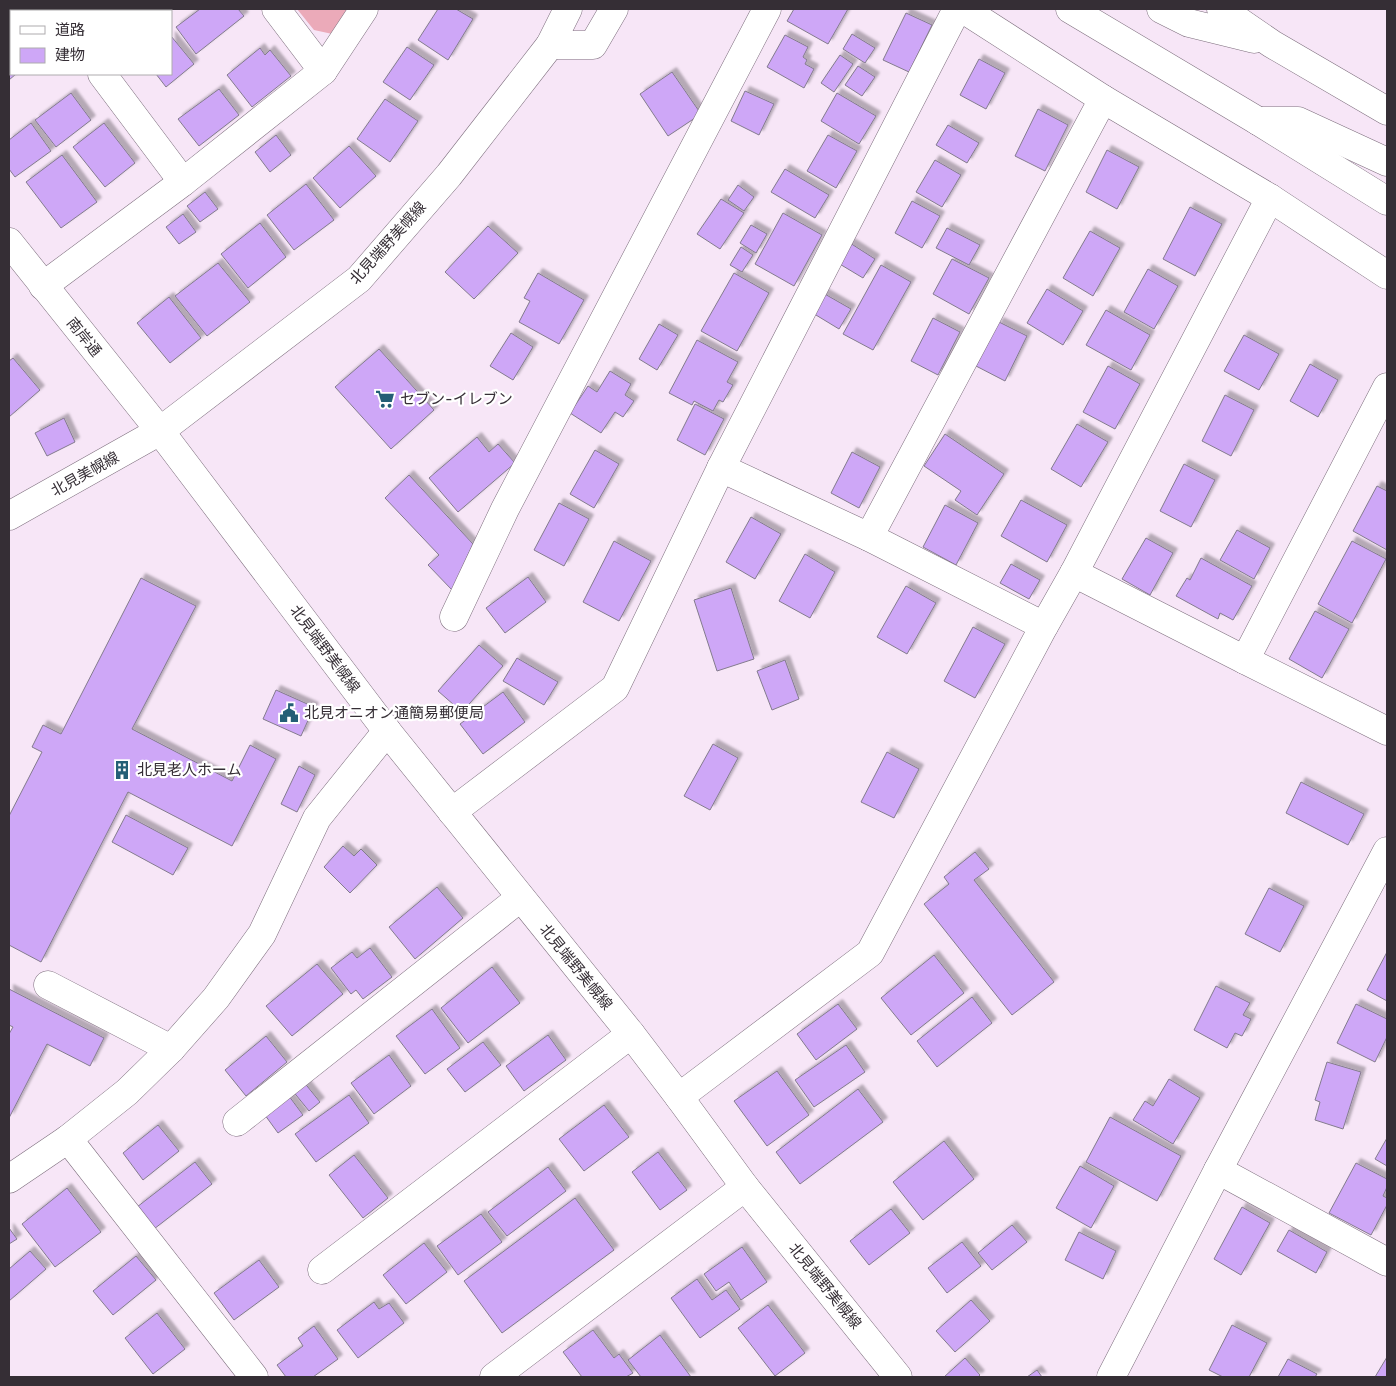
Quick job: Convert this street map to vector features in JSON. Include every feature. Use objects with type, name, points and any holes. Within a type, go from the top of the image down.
[{"type":"street","points":[[276,9],[323,71]]},
{"type":"street","points":[[43,286],[183,182],[323,71],[364,9]]},
{"type":"street","name":"北見端野美幌線","points":[[568,9],[550,45],[449,174],[358,279],[160,431],[387,731],[631,1034],[745,1187],[898,1377]]},
{"type":"street","points":[[550,45],[593,45],[614,9]]},
{"type":"street","points":[[454,616],[510,500],[767,9]]},
{"type":"street","points":[[452,812],[615,688],[721,468],[957,9]]},
{"type":"street","points":[[963,9],[1103,99],[1270,198],[1387,275]]},
{"type":"street","points":[[1070,9],[1258,121],[1387,201]]},
{"type":"street","points":[[1161,9],[1189,23],[1272,44]]},
{"type":"street","points":[[1221,9],[1272,44],[1387,111]]},
{"type":"street","points":[[103,75],[183,182]]},
{"type":"street","points":[[869,537],[1103,99]]},
{"type":"street","points":[[1258,121],[1298,121],[1387,162]]},
{"type":"street","points":[[679,1097],[870,953],[1074,573],[1270,198]]},
{"type":"street","name":"南岸通","points":[[9,242],[160,431]]},
{"type":"street","points":[[1244,660],[1387,387]]},
{"type":"street","name":"北見美幌線","points":[[9,516],[160,431]]},
{"type":"street","points":[[721,468],[869,537],[1044,626]]},
{"type":"street","points":[[1074,573],[1387,731]]},
{"type":"street","points":[[9,1179],[68,1139],[127,1092],[171,1049],[216,998],[262,934],[317,818],[387,731]]},
{"type":"street","points":[[1111,1377],[1387,851]]},
{"type":"street","points":[[237,1122],[520,898]]},
{"type":"street","points":[[48,985],[171,1049]]},
{"type":"street","points":[[322,1270],[631,1034]]},
{"type":"street","points":[[68,1139],[254,1377]]},
{"type":"street","points":[[1218,1170],[1387,1262]]},
{"type":"street","points":[[494,1377],[745,1187]]},
{"type":"shaded area","points":[[297,9],[353,9],[337,35],[314,30]]},
{"type":"building","points":[[96,9],[153,9],[152,10],[94,10]]},
{"type":"building","points":[[200,9],[238,9],[244,16],[196,54],[176,27]]},
{"type":"building","points":[[438,9],[456,9],[473,19],[448,60],[418,40]]},
{"type":"building","points":[[794,9],[848,9],[828,44],[787,21]]},
{"type":"building","points":[[906,13],[932,25],[909,72],[883,60]]},
{"type":"building","points":[[852,34],[875,48],[865,63],[843,49]]},
{"type":"building","points":[[785,35],[808,47],[803,57],[807,60],[805,64],[814,69],[804,88],[767,67]]},
{"type":"building","points":[[172,37],[194,64],[166,87],[157,75],[172,75]]},
{"type":"building","points":[[9,45],[10,75],[15,75],[9,80]]},
{"type":"building","points":[[407,47],[434,65],[410,100],[383,82]]},
{"type":"building","points":[[260,48],[265,55],[270,50],[291,76],[252,107],[227,75]]},
{"type":"building","points":[[840,55],[853,64],[834,92],[821,83]]},
{"type":"building","points":[[979,59],[1005,73],[986,109],[960,95]]},
{"type":"building","points":[[858,66],[875,77],[862,96],[845,85]]},
{"type":"building","points":[[672,72],[701,114],[668,136],[640,94]]},
{"type":"building","points":[[219,89],[239,115],[199,146],[178,119]]},
{"type":"building","points":[[745,91],[774,104],[759,135],[731,121]]},
{"type":"building","points":[[71,93],[91,120],[56,147],[35,120]]},
{"type":"building","points":[[837,93],[876,116],[859,144],[821,121]]},
{"type":"building","points":[[385,99],[418,121],[390,162],[357,139]]},
{"type":"building","points":[[1038,109],[1068,125],[1045,171],[1015,156]]},
{"type":"building","points":[[31,123],[51,151],[15,177],[9,169],[9,140]]},
{"type":"building","points":[[104,123],[135,163],[105,187],[73,147]]},
{"type":"building","points":[[948,125],[979,143],[967,163],[936,145]]},
{"type":"building","points":[[276,135],[291,155],[270,172],[255,152]]},
{"type":"building","points":[[828,135],[857,151],[836,188],[807,171]]},
{"type":"building","points":[[349,146],[376,176],[340,208],[313,178]]},
{"type":"building","points":[[1107,150],[1139,167],[1117,209],[1086,192]]},
{"type":"building","points":[[62,155],[97,202],[61,228],[26,182]]},
{"type":"building","points":[[935,160],[961,175],[942,207],[916,192]]},
{"type":"building","points":[[785,169],[829,195],[815,218],[771,192]]},
{"type":"building","points":[[306,184],[334,220],[294,250],[267,215]]},
{"type":"building","points":[[738,185],[754,197],[744,211],[728,200]]},
{"type":"building","points":[[205,192],[218,209],[200,222],[187,206]]},
{"type":"building","points":[[721,199],[744,213],[720,249],[697,234]]},
{"type":"building","points":[[912,201],[940,216],[922,248],[895,233]]},
{"type":"building","points":[[1190,207],[1222,224],[1195,276],[1163,259]]},
{"type":"building","points":[[783,213],[822,235],[794,286],[755,264]]},
{"type":"building","points":[[183,214],[196,232],[179,244],[166,227]]},
{"type":"building","points":[[260,223],[286,257],[248,288],[221,254]]},
{"type":"building","points":[[751,225],[767,234],[756,253],[740,243]]},
{"type":"building","points":[[488,226],[518,253],[474,299],[445,272]]},
{"type":"building","points":[[947,228],[980,245],[969,265],[936,248]]},
{"type":"building","points":[[1090,231],[1120,248],[1093,296],[1063,278]]},
{"type":"building","points":[[850,243],[875,259],[863,278],[838,263]]},
{"type":"building","points":[[741,247],[753,255],[742,272],[730,265]]},
{"type":"building","points":[[952,259],[989,278],[969,314],[933,294]]},
{"type":"building","points":[[218,263],[250,302],[207,336],[175,296]]},
{"type":"building","points":[[881,265],[911,282],[873,350],[843,334]]},
{"type":"building","points":[[1148,269],[1178,286],[1154,329],[1124,312]]},
{"type":"building","points":[[538,273],[584,300],[559,344],[519,322],[530,301],[524,298]]},
{"type":"building","points":[[734,273],[769,293],[737,351],[701,331]]},
{"type":"building","points":[[1047,289],[1083,311],[1063,345],[1027,323]]},
{"type":"building","points":[[823,293],[851,309],[839,329],[811,312]]},
{"type":"building","points":[[169,297],[201,338],[170,363],[137,323]]},
{"type":"building","points":[[1106,310],[1150,335],[1131,370],[1086,345]]},
{"type":"building","points":[[933,318],[960,332],[938,375],[911,361]]},
{"type":"building","points":[[999,322],[1027,336],[1005,381],[976,366]]},
{"type":"building","points":[[659,324],[678,335],[657,370],[639,359]]},
{"type":"building","points":[[511,333],[533,347],[513,380],[490,366]]},
{"type":"building","points":[[1244,335],[1279,354],[1259,390],[1224,371]]},
{"type":"building","points":[[697,340],[738,362],[727,382],[733,385],[723,402],[719,400],[713,411],[694,401],[692,405],[669,393]]},
{"type":"building","name":"セブン-イレブン","points":[[379,349],[434,410],[391,449],[335,387]]},
{"type":"building","points":[[13,358],[40,390],[9,417],[9,361]]},
{"type":"building","points":[[1310,364],[1338,380],[1318,417],[1290,401]]},
{"type":"building","points":[[1108,366],[1140,384],[1115,429],[1083,412]]},
{"type":"building","points":[[610,371],[631,384],[625,395],[634,401],[623,417],[615,412],[601,433],[570,413],[588,386],[597,392]]},
{"type":"building","points":[[1225,395],[1254,410],[1231,456],[1202,441]]},
{"type":"building","points":[[695,404],[724,419],[705,455],[677,440]]},
{"type":"building","points":[[64,418],[75,442],[47,456],[35,433]]},
{"type":"building","points":[[1077,424],[1108,442],[1081,487],[1051,469]]},
{"type":"building","points":[[945,434],[1004,474],[977,515],[955,500],[961,491],[924,466]]},
{"type":"building","points":[[477,437],[489,452],[498,444],[515,463],[458,512],[429,478]]},
{"type":"building","points":[[595,450],[619,464],[594,508],[570,494]]},
{"type":"building","points":[[852,452],[880,467],[859,508],[831,493]]},
{"type":"building","points":[[1184,464],[1215,480],[1191,527],[1160,511]]},
{"type":"building","points":[[409,475],[473,544],[452,590],[428,565],[439,555],[385,498]]},
{"type":"building","points":[[1377,486],[1387,491],[1387,550],[1353,531]]},
{"type":"building","points":[[1021,500],[1067,525],[1047,562],[1001,536]]},
{"type":"building","points":[[559,503],[589,519],[564,566],[534,550]]},
{"type":"building","points":[[945,505],[978,523],[956,565],[923,547]]},
{"type":"building","points":[[751,517],[781,534],[755,579],[726,562]]},
{"type":"building","points":[[1237,530],[1270,548],[1254,579],[1220,560]]},
{"type":"building","points":[[1146,538],[1173,553],[1150,595],[1122,579]]},
{"type":"building","points":[[614,541],[651,561],[619,621],[583,602]]},
{"type":"building","points":[[1352,541],[1386,559],[1352,623],[1318,604]]},
{"type":"building","points":[[805,554],[835,572],[810,618],[779,601]]},
{"type":"building","points":[[1201,558],[1252,586],[1233,620],[1220,613],[1218,619],[1176,596],[1187,578],[1190,580]]},
{"type":"building","points":[[1011,564],[1040,580],[1029,599],[1000,583]]},
{"type":"building","points":[[528,577],[546,602],[505,633],[486,608]]},
{"type":"building","name":"北見老人ホーム","points":[[141,578],[196,606],[132,729],[232,781],[250,745],[276,759],[232,846],[128,792],[41,962],[9,945],[9,816],[42,752],[32,747],[43,725],[61,734]]},
{"type":"building","points":[[906,586],[936,603],[907,654],[877,637]]},
{"type":"building","points":[[731,588],[754,659],[717,671],[694,600]]},
{"type":"building","points":[[1315,611],[1349,629],[1322,678],[1289,659]]},
{"type":"building","points":[[973,627],[1005,644],[975,698],[944,681]]},
{"type":"building","points":[[479,645],[503,666],[462,712],[438,691]]},
{"type":"building","points":[[517,658],[558,682],[544,705],[503,681]]},
{"type":"building","points":[[785,660],[799,699],[772,710],[757,671]]},
{"type":"building","name":"北見オニオン通簡易郵便局","points":[[276,690],[314,707],[301,736],[263,719]]},
{"type":"building","points":[[503,692],[525,722],[483,754],[460,724]]},
{"type":"building","points":[[713,744],[738,758],[710,810],[684,796]]},
{"type":"building","points":[[887,752],[919,769],[894,818],[861,802]]},
{"type":"building","points":[[299,766],[315,775],[297,812],[281,804]]},
{"type":"building","points":[[1301,782],[1364,814],[1348,845],[1286,813]]},
{"type":"building","points":[[126,815],[188,848],[173,875],[112,842]]},
{"type":"building","points":[[343,846],[354,856],[361,849],[377,865],[350,893],[324,867]]},
{"type":"building","points":[[975,852],[989,869],[974,880],[1054,982],[1012,1015],[924,904],[949,884],[944,877]]},
{"type":"building","points":[[437,887],[463,918],[415,959],[389,927]]},
{"type":"building","points":[[1269,888],[1304,906],[1280,952],[1245,934]]},
{"type":"building","points":[[370,948],[392,977],[363,999],[356,990],[351,994],[331,968],[352,952],[357,958]]},
{"type":"building","points":[[1387,952],[1387,1001],[1367,990]]},
{"type":"building","points":[[934,955],[964,993],[911,1035],[881,998]]},
{"type":"building","points":[[317,964],[343,994],[292,1036],[266,1006]]},
{"type":"building","points":[[492,967],[520,1003],[468,1043],[441,1008]]},
{"type":"building","points":[[1216,986],[1250,1003],[1243,1015],[1251,1019],[1242,1036],[1235,1033],[1227,1048],[1194,1030]]},
{"type":"building","points":[[9,989],[104,1038],[90,1066],[47,1044],[9,1118],[9,1034],[13,1027],[9,1025]]},
{"type":"building","points":[[972,997],[992,1023],[937,1067],[917,1041]]},
{"type":"building","points":[[838,1004],[857,1029],[816,1060],[797,1034]]},
{"type":"building","points":[[1356,1004],[1387,1019],[1387,1037],[1375,1062],[1337,1043]]},
{"type":"building","points":[[432,1009],[460,1048],[425,1074],[396,1036]]},
{"type":"building","points":[[548,1035],[566,1060],[524,1091],[506,1066]]},
{"type":"building","points":[[266,1036],[287,1062],[246,1096],[225,1070]]},
{"type":"building","points":[[483,1042],[501,1065],[465,1092],[447,1069]]},
{"type":"building","points":[[846,1045],[865,1072],[814,1107],[795,1080]]},
{"type":"building","points":[[389,1055],[411,1086],[374,1114],[351,1083]]},
{"type":"building","points":[[1327,1062],[1361,1072],[1343,1129],[1315,1120],[1320,1102],[1315,1100]]},
{"type":"building","points":[[777,1071],[809,1115],[767,1146],[734,1101]]},
{"type":"building","points":[[1169,1079],[1200,1098],[1173,1144],[1133,1120],[1145,1101],[1153,1106]]},
{"type":"building","points":[[303,1081],[320,1102],[309,1111],[292,1090]]},
{"type":"building","points":[[858,1089],[883,1122],[800,1184],[776,1152]]},
{"type":"building","points":[[286,1092],[303,1115],[278,1133],[262,1111]]},
{"type":"building","points":[[349,1095],[369,1123],[316,1162],[295,1134]]},
{"type":"building","points":[[604,1105],[629,1137],[584,1171],[559,1139]]},
{"type":"building","points":[[1110,1117],[1181,1156],[1157,1201],[1086,1162]]},
{"type":"building","points":[[158,1125],[179,1151],[143,1180],[123,1153]]},
{"type":"building","points":[[1387,1138],[1387,1166],[1375,1159]]},
{"type":"building","points":[[944,1141],[974,1179],[923,1220],[893,1182]]},
{"type":"building","points":[[658,1152],[687,1190],[660,1210],[632,1172]]},
{"type":"building","points":[[354,1155],[388,1198],[363,1218],[329,1175]]},
{"type":"building","points":[[195,1162],[212,1184],[154,1229],[137,1207]]},
{"type":"building","points":[[1356,1163],[1387,1179],[1387,1187],[1383,1196],[1387,1198],[1387,1205],[1371,1235],[1329,1213]]},
{"type":"building","points":[[1080,1166],[1114,1186],[1091,1228],[1056,1208]]},
{"type":"building","points":[[548,1167],[566,1191],[507,1236],[488,1212]]},
{"type":"building","points":[[67,1188],[101,1232],[55,1267],[22,1224]]},
{"type":"building","points":[[575,1198],[614,1250],[502,1333],[464,1281]]},
{"type":"building","points":[[1242,1207],[1270,1223],[1241,1275],[1214,1259]]},
{"type":"building","points":[[891,1209],[910,1233],[869,1265],[850,1241]]},
{"type":"building","points":[[481,1214],[502,1242],[458,1275],[437,1246]]},
{"type":"building","points":[[1012,1225],[1027,1242],[992,1270],[978,1253]]},
{"type":"building","points":[[9,1228],[17,1239],[9,1244]]},
{"type":"building","points":[[1289,1230],[1327,1252],[1316,1273],[1277,1251]]},
{"type":"building","points":[[1079,1232],[1116,1251],[1103,1279],[1065,1260]]},
{"type":"building","points":[[962,1242],[981,1266],[947,1293],[928,1268]]},
{"type":"building","points":[[424,1243],[447,1272],[406,1304],[383,1275]]},
{"type":"building","points":[[742,1247],[767,1282],[741,1300],[729,1282],[716,1291],[704,1274]]},
{"type":"building","points":[[30,1251],[46,1269],[9,1301],[9,1269]]},
{"type":"building","points":[[136,1256],[156,1280],[113,1315],[93,1291]]},
{"type":"building","points":[[259,1260],[279,1287],[234,1320],[214,1293]]},
{"type":"building","points":[[697,1279],[712,1300],[726,1290],[740,1309],[700,1338],[671,1298]]},
{"type":"building","points":[[971,1300],[990,1321],[955,1352],[936,1331]]},
{"type":"building","points":[[374,1302],[379,1309],[389,1303],[404,1323],[358,1358],[337,1330]]},
{"type":"building","points":[[768,1305],[805,1353],[775,1376],[738,1328]]},
{"type":"building","points":[[157,1313],[185,1349],[153,1374],[125,1338]]},
{"type":"building","points":[[1232,1325],[1267,1343],[1249,1377],[1223,1377],[1209,1370]]},
{"type":"building","points":[[314,1326],[338,1359],[313,1377],[286,1377],[277,1365],[303,1346],[298,1338]]},
{"type":"building","points":[[593,1330],[614,1358],[619,1354],[633,1373],[626,1377],[582,1377],[563,1352]]},
{"type":"building","points":[[660,1335],[691,1377],[641,1377],[628,1360]]},
{"type":"building","points":[[1387,1357],[1387,1377],[1375,1377]]},
{"type":"building","points":[[965,1358],[980,1375],[978,1377],[944,1377]]},
{"type":"building","points":[[1288,1359],[1317,1374],[1315,1377],[1278,1377]]},
{"type":"building","points":[[1037,1370],[1042,1377],[1027,1377]]},
{"type":"place","name":"セブン-イレブン","points":[[385,399]]},
{"type":"place","name":"北見オニオン通簡易郵便局","points":[[289,713]]},
{"type":"place","name":"北見老人ホーム","points":[[122,770]]}]
